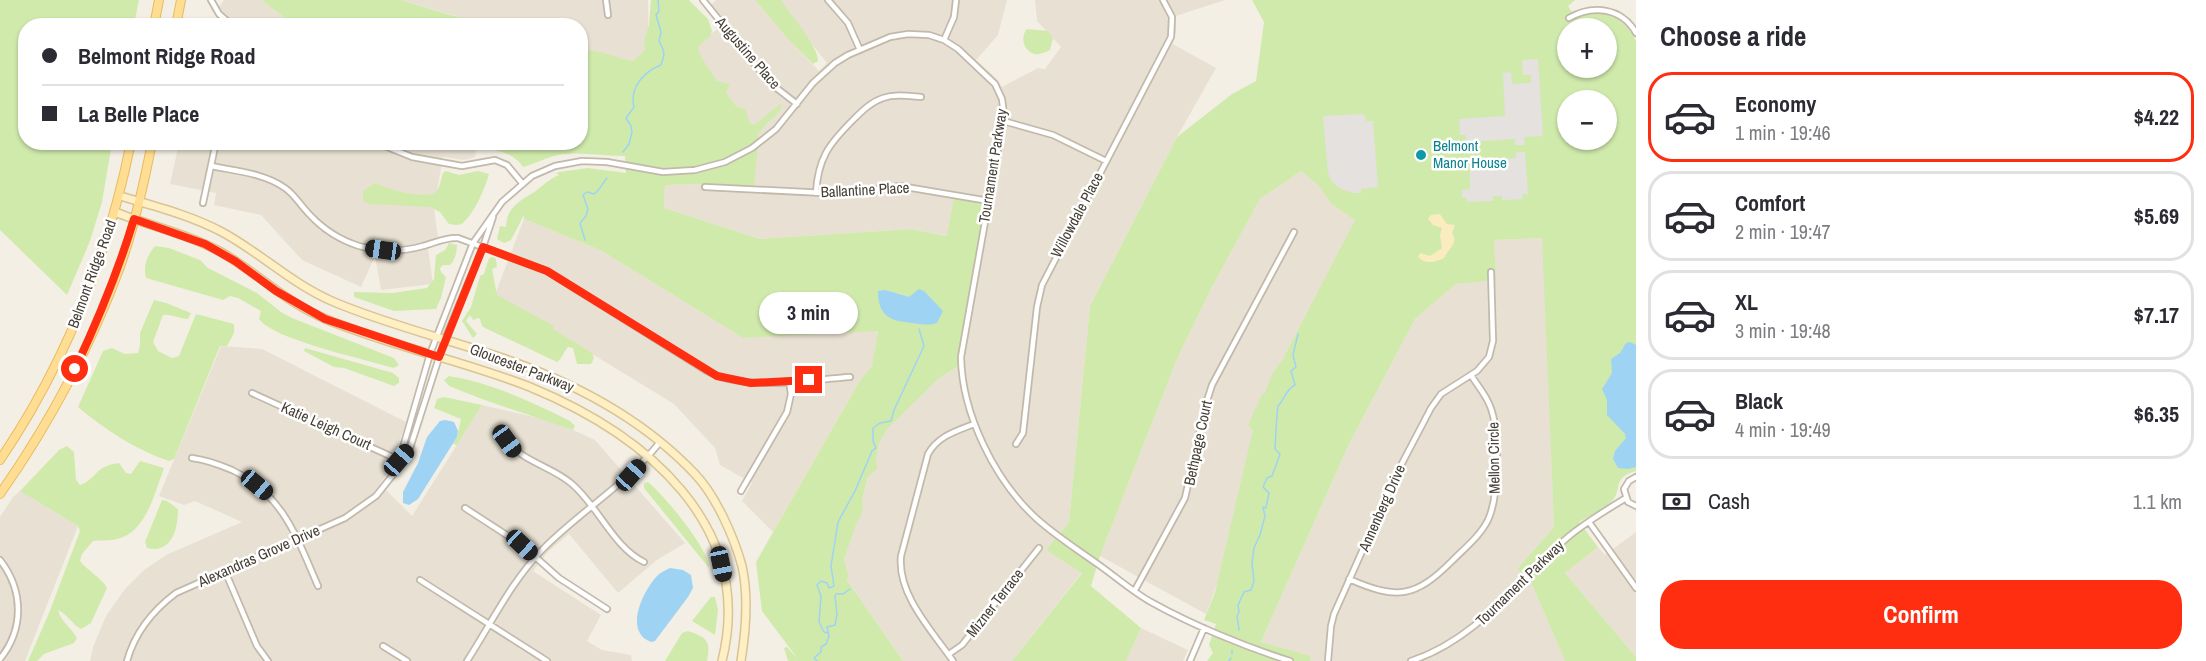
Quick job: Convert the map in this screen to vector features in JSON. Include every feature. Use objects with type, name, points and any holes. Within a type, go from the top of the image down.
[{"type":"main road","points":[[156,18],[159,0]]},
{"type":"main road","points":[[177,18],[180,0]]},
{"type":"main road","name":"Belmont Ridge Road","points":[[0,460],[35,406],[73,327],[115,212],[129,150]]},
{"type":"main road","name":"Belmont Ridge Road","points":[[0,494],[51,415],[107,299],[139,202],[150,150]]},
{"type":"main road","name":"Gloucester Parkway","points":[[120,196],[183,215],[221,232],[255,252],[300,284],[334,302],[511,361],[575,388],[627,417],[660,442],[696,475],[724,520],[742,567],[746,595],[745,640],[741,661]]},
{"type":"main road","name":"Gloucester Parkway","points":[[115,212],[205,244],[231,258],[276,291],[325,319],[515,382],[558,400],[601,424],[648,456],[682,488],[699,512],[715,544],[726,589],[728,630],[722,661]]},
{"type":"street","points":[[211,0],[224,18]]},
{"type":"street","points":[[606,0],[608,15]]},
{"type":"street","name":"Augustine Place","points":[[703,0],[770,83],[797,104]]},
{"type":"street","points":[[828,0],[848,23],[860,50]]},
{"type":"street","points":[[944,40],[954,17],[956,0]]},
{"type":"street","name":"Willowdale Place","points":[[1016,444],[1023,433],[1037,308],[1042,285],[1170,37],[1172,18],[1163,0]]},
{"type":"street","points":[[1569,18],[1584,11],[1608,11],[1622,18],[1636,33]]},
{"type":"street","name":"Tournament Parkway","points":[[437,336],[473,243],[502,201],[522,183],[555,166],[582,161],[607,162],[663,172],[709,167],[725,162],[752,148],[776,129],[824,71],[841,59],[890,37],[908,34],[929,35],[944,40],[995,84],[1004,106],[961,357],[963,388],[974,424],[1003,478],[1023,505],[1050,531],[1135,590],[1165,609],[1204,628],[1290,661]]},
{"type":"street","points":[[816,193],[819,168],[827,148],[861,111],[884,98],[901,95],[921,97]]},
{"type":"street","points":[[1003,122],[1053,135],[1106,161]]},
{"type":"street","points":[[203,203],[214,150]]},
{"type":"street","points":[[395,150],[412,157],[462,166],[495,160],[507,165],[522,183]]},
{"type":"street","points":[[211,166],[274,181],[291,193],[327,230],[358,246],[397,251],[424,246],[451,237],[547,271],[717,376],[751,383],[849,377]]},
{"type":"street","name":"Ballantine Place","points":[[705,187],[816,193],[860,192],[900,186],[989,201]]},
{"type":"street","name":"Tournament Parkway","points":[[445,339],[483,247],[494,213]]},
{"type":"street","name":"Bethpage Court","points":[[1135,590],[1185,498],[1212,385],[1294,232]]},
{"type":"street","name":"Annenberg Drive","points":[[1328,661],[1331,626],[1398,471],[1431,408],[1448,388],[1471,375],[1484,364],[1491,349],[1491,272]]},
{"type":"street","name":"Alexandras Grove Drive","points":[[127,661],[140,631],[157,609],[187,587],[345,518],[368,503],[390,480],[399,460],[437,336]]},
{"type":"street","name":"Alexandras Grove Drive","points":[[399,460],[410,448],[445,339]]},
{"type":"street","name":"Mellon Circle","points":[[1350,579],[1385,592],[1403,592],[1422,586],[1436,577],[1483,529],[1496,496],[1494,424],[1487,400],[1471,375]]},
{"type":"street","points":[[741,491],[787,412],[790,394],[789,381]]},
{"type":"street","name":"Katie Leigh Court","points":[[252,393],[399,460]]},
{"type":"street","points":[[953,661],[905,590],[900,574],[901,556],[928,454],[943,437],[974,424]]},
{"type":"street","points":[[507,441],[514,451],[564,478],[585,496],[632,556],[644,562]]},
{"type":"street","points":[[467,661],[509,592],[535,557],[559,533],[631,475],[660,442]]},
{"type":"street","points":[[192,458],[208,460],[237,473],[257,485],[275,502],[297,539],[318,586]]},
{"type":"street","points":[[1636,477],[1626,485],[1626,498],[1636,506]]},
{"type":"street","name":"Tournament Parkway","points":[[1411,661],[1447,646],[1474,627],[1554,550],[1589,522],[1626,498]]},
{"type":"street","points":[[465,508],[522,545],[559,578],[607,609]]},
{"type":"street","points":[[1589,522],[1636,588]]},
{"type":"street","name":"Mizner Terrace","points":[[949,654],[962,645],[1039,548]]},
{"type":"street","points":[[0,560],[14,586],[19,618],[10,646],[0,659]]},
{"type":"street","points":[[225,571],[257,646],[268,661]]},
{"type":"street","points":[[420,580],[548,661]]},
{"type":"street","points":[[1190,661],[1204,628]]},
{"type":"street","points":[[382,646],[406,661]]},
{"type":"shaded area","points":[[224,0],[261,0],[285,18],[225,18],[219,7]]},
{"type":"shaded area","points":[[401,0],[648,0],[649,64],[588,52],[588,18],[463,18]]},
{"type":"shaded area","points":[[716,0],[755,0],[819,71],[827,63],[777,0],[1007,0],[998,35],[976,60],[997,79],[1002,87],[1038,68],[1045,69],[1061,47],[1037,21],[1035,0],[1225,0],[1176,16],[1176,32],[1171,43],[1216,68],[1177,137],[1090,306],[1069,522],[1046,550],[1082,572],[1012,661],[903,661],[841,571],[881,434],[938,379],[965,362],[966,347],[948,236],[911,229],[760,239],[664,208],[665,185],[753,186],[759,136],[694,51],[702,41],[725,23],[711,5]]},
{"type":"shaded area","points":[[1538,59],[1543,136],[1524,137],[1525,145],[1515,145],[1515,139],[1466,142],[1466,135],[1460,135],[1459,119],[1505,116],[1503,73],[1511,72],[1512,84],[1531,83],[1531,75],[1523,75],[1522,60]]},
{"type":"shaded area","points":[[1364,114],[1366,121],[1373,121],[1378,187],[1361,189],[1361,193],[1353,193],[1339,188],[1328,173],[1323,116]]},
{"type":"shaded area","points":[[177,150],[476,150],[475,157],[464,160],[443,157],[434,208],[438,237],[427,241],[433,284],[381,290],[375,256],[361,287],[302,260],[261,215],[214,205],[216,193],[170,184]]},
{"type":"shaded area","points":[[1516,152],[1525,152],[1528,194],[1522,194],[1523,199],[1502,200],[1502,196],[1493,196],[1493,201],[1467,202],[1467,198],[1462,198],[1462,190],[1470,189],[1470,161],[1516,158]]},
{"type":"shaded area","points":[[1301,171],[1319,186],[1331,204],[1356,220],[1331,269],[1206,614],[1100,556],[1177,359],[1212,287],[1260,199]]},
{"type":"shaded area","points":[[524,219],[602,251],[743,338],[878,330],[873,366],[859,382],[773,532],[742,501],[752,483],[720,465],[715,448],[674,404],[512,305],[494,297]]},
{"type":"shaded area","points":[[1543,238],[1554,527],[1517,569],[1530,580],[1565,661],[1310,661],[1311,656],[1261,642],[1349,444],[1415,319],[1456,284],[1495,279],[1494,240]]},
{"type":"shaded area","points":[[221,346],[262,349],[406,422],[391,467],[380,484],[412,516],[482,405],[543,419],[595,440],[685,543],[657,560],[618,593],[569,534],[548,552],[533,571],[601,615],[587,641],[602,650],[631,655],[632,661],[90,661],[93,647],[106,616],[125,589],[144,570],[166,555],[242,522],[195,501],[184,505],[159,496]]},
{"type":"shaded area","points":[[20,491],[78,526],[25,661],[0,661],[0,517],[13,497]]},
{"type":"shaded area","points":[[1636,532],[1636,657],[1565,573],[1598,547],[1605,555]]},
{"type":"shaded area","points":[[1141,628],[1188,650],[1183,661],[1126,661]]},
{"type":"green space","points":[[0,0],[139,0],[135,18],[18,18],[18,150],[111,150],[102,202],[90,241],[67,295],[0,230]]},
{"type":"green space","points":[[261,0],[401,0],[466,18],[285,18]]},
{"type":"green space","points":[[651,0],[689,0],[708,19],[712,31],[698,48],[701,57],[717,81],[730,84],[726,93],[737,107],[746,109],[751,124],[757,123],[780,104],[782,106],[778,113],[757,133],[759,136],[754,186],[665,185],[664,208],[760,239],[911,229],[947,236],[955,192],[993,198],[965,362],[938,379],[887,429],[879,443],[876,458],[877,469],[868,477],[862,500],[863,511],[844,560],[847,580],[903,661],[788,661],[784,648],[787,647],[798,659],[762,611],[756,562],[859,382],[872,366],[878,331],[743,338],[602,251],[524,219],[524,215],[511,240],[504,243],[497,239],[500,226],[506,227],[510,211],[559,175],[556,173],[588,168],[626,173],[625,156],[563,154],[523,167],[508,154],[493,150],[588,150],[588,50],[633,61],[645,50],[644,41],[649,25]]},
{"type":"green space","points":[[755,0],[781,0],[809,39],[818,61],[813,64],[787,38]]},
{"type":"green space","points":[[1252,0],[1575,0],[1568,6],[1576,18],[1557,18],[1557,78],[1617,78],[1617,19],[1631,32],[1636,41],[1636,471],[1623,477],[1611,502],[1579,522],[1598,547],[1565,573],[1636,657],[1636,661],[1565,661],[1530,580],[1517,569],[1554,527],[1542,238],[1494,240],[1496,280],[1456,284],[1415,319],[1349,444],[1261,642],[1311,656],[1310,661],[1207,661],[1213,653],[1209,645],[1216,624],[1204,620],[1215,592],[1253,430],[1248,425],[1273,372],[1283,359],[1355,220],[1331,204],[1319,186],[1301,171],[1260,199],[1212,287],[1177,359],[1100,556],[1091,586],[1141,628],[1126,661],[1012,661],[1082,573],[1046,550],[1069,522],[1090,306],[1177,137],[1232,94],[1256,81],[1264,22]]},
{"type":"green space","points":[[1595,13],[1616,18],[1576,18]]},
{"type":"green space","points":[[1027,29],[1048,31],[1053,38],[1050,50],[1037,54],[1028,50],[1023,39]]},
{"type":"green space","points":[[446,171],[459,175],[478,171],[489,174],[476,206],[461,224],[449,224],[440,212],[430,207],[369,204],[363,200],[363,191],[375,183],[419,195],[434,194]]},
{"type":"green space","points":[[449,243],[457,245],[456,253],[450,265],[443,265],[440,268],[446,277],[436,309],[394,311],[354,297],[354,292],[392,293],[427,288],[434,279],[436,255],[445,250]]},
{"type":"green space","points":[[155,246],[169,248],[200,260],[208,268],[257,293],[292,318],[394,358],[399,365],[394,368],[386,366],[281,334],[259,319],[261,311],[238,298],[230,296],[223,300],[146,278],[146,261]]},
{"type":"green space","points":[[489,258],[496,259],[497,267],[492,269],[497,295],[554,326],[553,329],[592,353],[594,358],[591,364],[577,364],[573,348],[568,347],[557,362],[485,328],[480,319],[473,320],[470,315],[466,321],[477,334],[473,338],[462,321],[471,307],[480,276],[484,274]]},
{"type":"green space","points":[[154,300],[191,313],[188,319],[163,315],[153,342],[158,351],[172,358],[179,356],[196,314],[234,324],[234,333],[227,346],[220,346],[174,459],[169,461],[121,438],[78,407],[103,351],[112,348],[125,354],[138,353],[140,333]]},
{"type":"green space","points":[[305,348],[393,373],[399,378],[399,383],[394,386],[344,368],[334,367],[304,351]]},
{"type":"green space","points":[[449,376],[481,383],[511,394],[570,421],[575,426],[573,430],[464,392],[449,386],[444,380]]},
{"type":"green space","points":[[444,397],[482,405],[457,445],[453,444],[461,419],[434,408],[437,399]]},
{"type":"green space","points":[[67,446],[74,452],[76,480],[80,485],[105,467],[119,463],[126,473],[131,474],[140,461],[164,468],[148,510],[135,529],[117,539],[93,541],[82,554],[80,561],[107,588],[91,623],[81,629],[58,610],[61,618],[77,638],[74,643],[44,654],[37,661],[28,661],[80,531],[78,526],[20,491],[59,450]]},
{"type":"green space","points":[[648,482],[664,498],[694,536],[709,568],[644,488],[644,483]]},
{"type":"green space","points":[[162,500],[178,509],[175,532],[168,544],[156,549],[147,548],[145,542]]},
{"type":"green space","points":[[711,597],[715,597],[718,610],[715,635],[692,621]]},
{"type":"green space","points":[[688,631],[700,635],[708,644],[707,661],[665,661],[682,633]]},
{"type":"sand","points":[[1440,214],[1447,224],[1455,225],[1452,233],[1454,243],[1444,258],[1434,262],[1421,260],[1418,257],[1420,253],[1430,256],[1442,248],[1440,235],[1442,228],[1433,225],[1428,219],[1431,215]]},
{"type":"water","points":[[919,289],[924,291],[943,311],[937,323],[898,321],[887,316],[880,307],[878,291],[885,290],[909,297]]},
{"type":"water","points":[[1626,343],[1636,345],[1636,467],[1628,469],[1618,468],[1613,459],[1615,451],[1626,438],[1607,415],[1607,400],[1602,389],[1612,373],[1611,359],[1620,353]]},
{"type":"water","points":[[440,421],[454,422],[458,431],[457,437],[418,499],[409,505],[403,503],[403,492],[418,463],[427,437]]},
{"type":"water","points":[[670,568],[683,570],[691,575],[693,588],[655,641],[651,642],[643,637],[638,629],[638,610],[652,582],[659,574]]},
{"type":"waterway","points":[[623,152],[629,144],[632,132],[626,118],[634,107],[636,87],[649,71],[661,65],[664,57],[659,41],[661,32],[656,15],[659,11],[658,0]]},
{"type":"waterway","points":[[585,240],[580,223],[588,209],[583,195],[587,192],[594,194],[607,178]]},
{"type":"waterway","points":[[828,633],[824,632],[819,622],[821,596],[817,585],[821,581],[827,583],[829,588],[834,586],[831,566],[838,522],[855,491],[872,451],[876,448],[873,441],[873,428],[880,423],[891,421],[924,346],[919,329]]},
{"type":"waterway","points":[[1239,630],[1238,605],[1244,592],[1251,590],[1254,581],[1252,563],[1254,548],[1260,535],[1265,516],[1263,507],[1266,508],[1269,493],[1263,487],[1267,478],[1272,476],[1280,454],[1275,449],[1278,406],[1289,389],[1295,385],[1291,371],[1296,367],[1293,355],[1298,334]]},
{"type":"waterway","points":[[817,661],[814,658],[821,652],[821,647],[826,644],[829,636],[827,627],[835,625],[837,614],[835,596],[850,589]]},
{"type":"place","name":"Belmont Manor House","points":[[1421,155]]},
{"type":"route","points":[[75,369],[107,299],[134,219],[186,236],[223,253],[276,291],[325,319],[439,357],[483,247],[547,271],[717,376],[727,380],[751,383],[809,380]]}]
